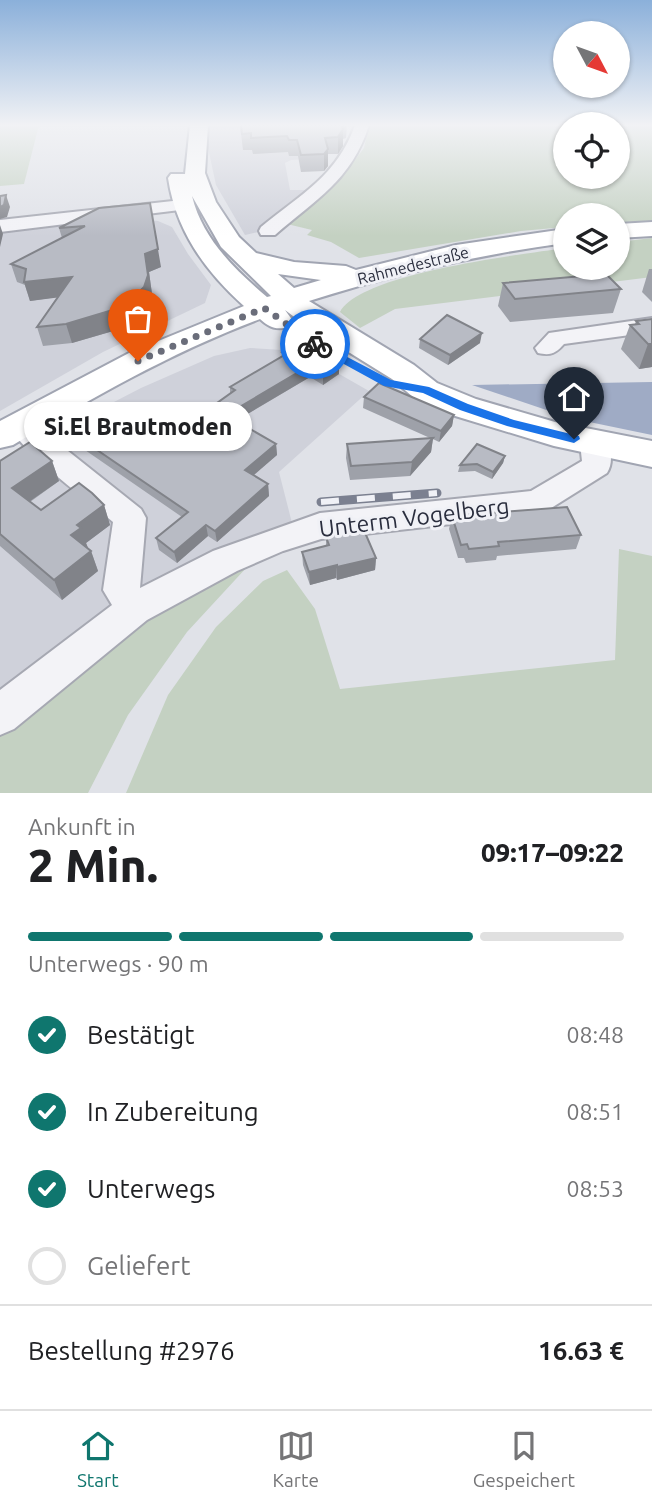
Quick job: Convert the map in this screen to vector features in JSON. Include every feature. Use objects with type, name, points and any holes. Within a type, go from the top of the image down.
[{"type":"main road","points":[[178,162],[193,204],[248,260],[277,304]]},
{"type":"main road","points":[[196,162],[193,204],[198,239],[205,249],[277,304],[403,372],[425,390],[464,407],[511,423],[652,454]]},
{"type":"main road","points":[[630,230],[652,229]]},
{"type":"main road","name":"Rahmedestraße","points":[[11,430],[138,361],[277,304],[366,275],[482,248],[553,238]]},
{"type":"main road","points":[[248,260],[294,270],[366,275]]},
{"type":"street","points":[[268,231],[338,174],[348,162]]},
{"type":"street","points":[[0,226],[193,204]]},
{"type":"street","points":[[547,348],[557,338],[652,326]]},
{"type":"street","name":"Unterm Vogelberg","points":[[0,715],[134,609],[225,561],[320,526],[537,502],[597,466],[594,443]]},
{"type":"lane","points":[[11,430],[43,446],[130,518],[121,590],[134,609]]},
{"type":"shaded area","points":[[211,162],[287,162],[290,190],[314,190],[258,232],[245,235],[216,185]]},
{"type":"shaded area","points":[[134,218],[158,221],[172,227],[211,285],[205,303],[103,352],[0,411],[0,231]]},
{"type":"shaded area","points":[[250,348],[299,351],[369,391],[279,472],[292,523],[245,538],[152,583],[66,638],[0,694],[0,461],[141,388],[214,356]]},
{"type":"green space","points":[[0,162],[30,162],[24,184],[0,186]]},
{"type":"green space","points":[[353,162],[553,162],[553,189],[630,189],[630,162],[652,162],[652,221],[630,222],[630,203],[553,203],[553,228],[359,258],[331,242],[307,235],[312,230],[287,224],[340,179]]},
{"type":"green space","points":[[652,238],[652,277],[630,280],[630,241]]},
{"type":"green space","points":[[553,250],[553,280],[628,280],[395,309],[360,328],[340,312],[354,298],[408,276]]},
{"type":"green space","points":[[619,549],[652,556],[652,793],[126,793],[168,695],[216,627],[263,581],[287,570],[315,609],[340,689],[615,660]]},
{"type":"green space","points":[[247,567],[187,632],[128,715],[88,793],[0,793],[0,731],[163,609],[209,583]]},
{"type":"water","points":[[652,382],[652,435],[570,418],[472,385]]},
{"type":"building","points":[[6,195],[4,205],[0,207],[0,196]]},
{"type":"building","points":[[150,203],[158,249],[145,254],[148,275],[144,287],[130,301],[116,309],[66,324],[37,327],[72,277],[24,282],[26,269],[11,264],[85,226],[59,228],[99,208]]},
{"type":"building","points":[[553,279],[612,280],[621,289],[515,299],[503,283]]},
{"type":"building","points":[[447,315],[482,333],[450,355],[420,339]]},
{"type":"building","points":[[652,319],[652,344],[648,344],[630,325],[639,324],[636,321]]},
{"type":"building","points":[[298,341],[339,363],[323,374],[309,366],[226,415],[276,444],[245,470],[268,484],[215,531],[206,525],[174,552],[156,538],[188,512],[81,439],[117,415],[161,443],[235,390],[230,387],[286,354],[282,352]]},
{"type":"building","points":[[379,383],[454,415],[441,431],[364,397]]},
{"type":"building","points":[[433,438],[412,462],[351,466],[347,444]]},
{"type":"building","points":[[30,442],[52,461],[12,488],[41,510],[79,483],[104,505],[77,525],[81,528],[71,535],[91,551],[54,580],[0,534],[0,461]]},
{"type":"building","points":[[477,444],[505,456],[493,472],[477,464],[460,465]]},
{"type":"building","points":[[567,507],[581,535],[498,542],[499,546],[469,549],[467,544],[461,545],[452,516]]},
{"type":"building","points":[[363,528],[376,558],[309,572],[302,552],[329,545],[326,537]]},
{"type":"railway","points":[[321,502],[437,493]]},
{"type":"way so far","points":[[138,361],[264,308],[277,320],[315,344]]},
{"type":"place","name":"Si.El Brautmoden","points":[[138,361]]},
{"type":"route","points":[[315,344],[388,383],[425,390],[511,423],[574,439]]}]
